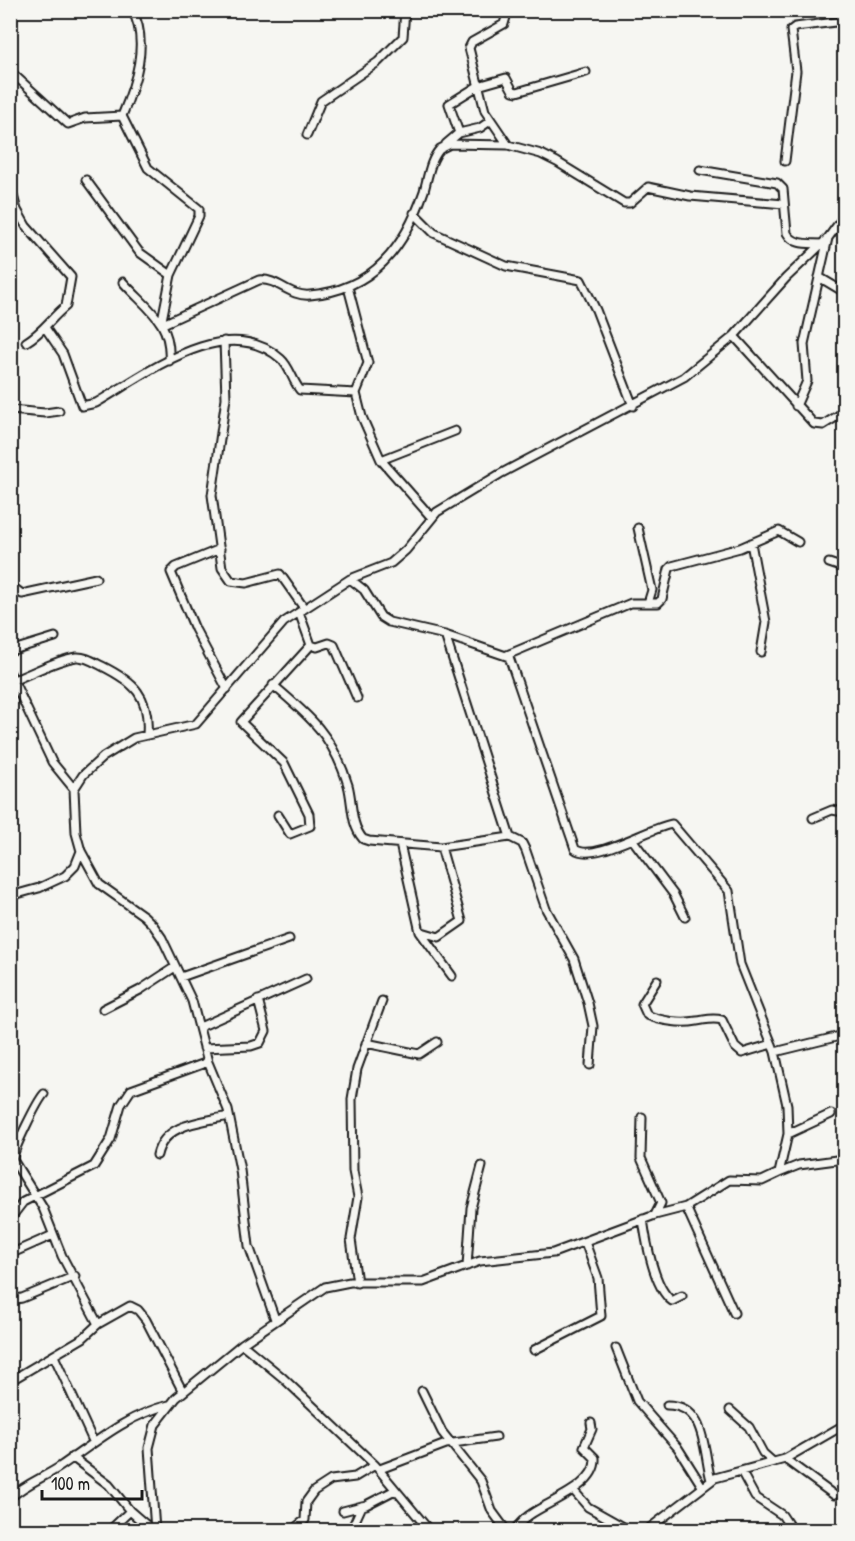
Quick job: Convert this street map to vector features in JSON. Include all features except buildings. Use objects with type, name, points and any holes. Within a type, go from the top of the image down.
[{"type":"street","points":[[132,10],[142,30],[141,46],[129,99],[122,116],[148,168],[199,209],[199,216],[171,275],[162,322]]},
{"type":"street","points":[[306,135],[321,101],[378,62],[403,37],[405,10]]},
{"type":"street","points":[[502,10],[506,17],[504,24],[472,42],[469,48],[478,86],[490,121],[508,145]]},
{"type":"street","points":[[785,161],[796,71],[791,30],[795,27],[844,21]]},
{"type":"street","points":[[10,70],[68,124],[86,118],[122,116]]},
{"type":"street","points":[[459,133],[449,104],[478,86],[506,78],[513,91],[517,92],[586,72]]},
{"type":"street","points":[[162,322],[259,280],[272,281],[297,295],[312,295],[348,287],[369,277],[389,256],[414,213],[436,153],[459,133],[480,128],[490,121]]},
{"type":"street","points":[[444,146],[464,143],[508,145],[541,154],[624,203],[630,203],[648,187],[690,196],[784,204]]},
{"type":"street","points":[[700,170],[777,183],[783,189],[787,233],[790,239],[795,242],[825,241]]},
{"type":"street","points":[[86,180],[139,252],[171,275]]},
{"type":"street","points":[[10,185],[17,210],[26,226],[71,277],[66,306],[53,316],[46,329],[26,342]]},
{"type":"street","points":[[414,213],[434,233],[506,266],[581,279],[596,310],[633,406]]},
{"type":"street","points":[[275,1319],[249,1246],[240,1170],[229,1116],[208,1062],[200,1027],[181,977],[153,925],[99,884],[81,851],[76,833],[74,789],[83,775],[103,757],[134,738],[190,727],[206,715],[284,622],[350,579],[391,563],[437,512],[500,474],[633,406],[684,377],[734,336],[786,278],[825,241],[844,216]]},
{"type":"street","points":[[796,406],[807,381],[804,344],[825,241]]},
{"type":"street","points":[[819,277],[844,292]]},
{"type":"street","points":[[123,282],[162,322],[167,333],[170,361]]},
{"type":"street","points":[[348,287],[368,363],[356,393],[362,417],[381,460],[432,518]]},
{"type":"street","points":[[46,329],[63,354],[82,406],[96,403],[186,350],[224,341],[246,342],[279,357],[300,390],[356,393]]},
{"type":"street","points":[[734,336],[796,406],[819,426],[844,412]]},
{"type":"street","points":[[224,341],[226,398],[212,495],[225,576],[231,581],[246,583],[280,574],[301,610],[311,645]]},
{"type":"street","points":[[10,410],[45,413],[59,411]]},
{"type":"street","points":[[381,460],[455,431]]},
{"type":"street","points":[[638,528],[652,590],[648,603]]},
{"type":"street","points":[[507,655],[622,607],[640,602],[661,602],[670,567],[751,543],[779,531],[798,542]]},
{"type":"street","points":[[751,543],[766,622],[761,652]]},
{"type":"street","points":[[220,549],[176,567],[171,572],[200,637],[227,689]]},
{"type":"street","points":[[829,562],[844,568]]},
{"type":"street","points":[[10,585],[22,594],[96,578]]},
{"type":"street","points":[[350,579],[364,590],[381,617],[507,655],[512,662],[532,729],[575,849],[583,853],[632,839],[672,824],[727,887],[740,964],[775,1052],[787,1105],[788,1134],[779,1173]]},
{"type":"street","points":[[445,635],[510,837]]},
{"type":"street","points":[[10,651],[55,637]]},
{"type":"street","points":[[311,645],[317,647],[329,643],[334,645],[357,698]]},
{"type":"street","points":[[278,815],[290,834],[310,826],[309,813],[285,763],[241,722],[311,645]]},
{"type":"street","points":[[14,680],[70,658],[86,658],[119,675],[138,691],[149,716],[147,734]]},
{"type":"street","points":[[10,673],[52,762],[74,789]]},
{"type":"street","points":[[273,686],[312,718],[326,735],[348,785],[359,835],[369,842],[441,847],[482,843],[510,837],[522,843],[546,909],[574,959],[593,1026],[590,1065]]},
{"type":"street","points":[[813,818],[832,810],[844,812]]},
{"type":"street","points":[[632,839],[674,895],[685,917]]},
{"type":"street","points":[[400,844],[420,932],[452,976]]},
{"type":"street","points":[[420,932],[439,937],[462,921],[441,847]]},
{"type":"street","points":[[10,896],[39,888],[65,876],[75,866],[81,851]]},
{"type":"street","points":[[181,977],[289,939]]},
{"type":"street","points":[[103,1009],[140,990],[175,967]]},
{"type":"street","points":[[200,1027],[306,978]]},
{"type":"street","points":[[657,980],[642,1004],[647,1015],[662,1020],[686,1022],[712,1018],[722,1020],[735,1047],[742,1053],[772,1044]]},
{"type":"street","points":[[204,1048],[251,1046],[260,1043],[266,1031],[258,1000]]},
{"type":"street","points":[[357,1283],[351,1239],[358,1197],[353,1177],[352,1099],[357,1069],[382,1001]]},
{"type":"street","points":[[775,1052],[844,1035]]},
{"type":"street","points":[[366,1043],[419,1054],[437,1042]]},
{"type":"street","points":[[10,1219],[20,1204],[34,1195],[60,1185],[94,1166],[111,1139],[121,1105],[131,1090],[208,1062]]},
{"type":"street","points":[[18,1173],[13,1160],[14,1151],[24,1135],[34,1106],[44,1094]]},
{"type":"street","points":[[788,1134],[831,1114]]},
{"type":"street","points":[[157,1155],[159,1146],[172,1130],[229,1116]]},
{"type":"street","points":[[642,1117],[641,1158],[661,1203],[655,1215]]},
{"type":"street","points":[[154,1530],[150,1437],[154,1425],[169,1405],[183,1392],[242,1344],[275,1319],[325,1287],[357,1283],[423,1282],[480,1261],[540,1256],[585,1242],[655,1215],[686,1207],[729,1180],[762,1181],[805,1163],[844,1159]]},
{"type":"street","points":[[10,1164],[43,1208],[53,1235],[98,1324]]},
{"type":"street","points":[[467,1266],[471,1208],[482,1166]]},
{"type":"street","points":[[686,1207],[734,1313]]},
{"type":"street","points":[[643,1220],[649,1258],[666,1294],[672,1301],[682,1296]]},
{"type":"street","points":[[10,1254],[53,1235]]},
{"type":"street","points":[[534,1350],[602,1316],[598,1278],[585,1242]]},
{"type":"street","points":[[10,1300],[22,1298],[75,1276]]},
{"type":"street","points":[[10,1382],[83,1338],[98,1324],[127,1306],[138,1310],[146,1320],[183,1392]]},
{"type":"street","points":[[242,1344],[282,1377],[378,1467],[429,1530]]},
{"type":"street","points":[[616,1348],[637,1401],[678,1448],[702,1486]]},
{"type":"street","points":[[54,1356],[93,1441]]},
{"type":"street","points":[[422,1391],[439,1428],[481,1481],[492,1511],[506,1530]]},
{"type":"street","points":[[10,1498],[93,1441],[134,1418],[169,1405]]},
{"type":"street","points":[[667,1405],[681,1406],[696,1419],[703,1433],[704,1451],[711,1480]]},
{"type":"street","points":[[730,1410],[749,1427],[763,1453],[772,1461]]},
{"type":"street","points":[[514,1530],[530,1514],[574,1491],[596,1461],[584,1447],[592,1429],[591,1423]]},
{"type":"street","points":[[647,1530],[711,1480],[772,1461],[786,1459],[844,1425]]},
{"type":"street","points":[[292,1530],[305,1520],[306,1502],[314,1491],[331,1480],[355,1477],[451,1442],[496,1437]]},
{"type":"street","points":[[72,1457],[82,1468],[106,1482],[130,1511],[154,1530]]},
{"type":"street","points":[[786,1459],[834,1495]]},
{"type":"street","points":[[741,1471],[755,1497],[782,1515],[792,1530]]},
{"type":"street","points":[[343,1511],[362,1506],[395,1490]]},
{"type":"street","points":[[574,1491],[588,1507],[629,1530]]},
{"type":"street","points":[[351,1530],[362,1506]]},
{"type":"street","points":[[110,1530],[130,1511]]}]
